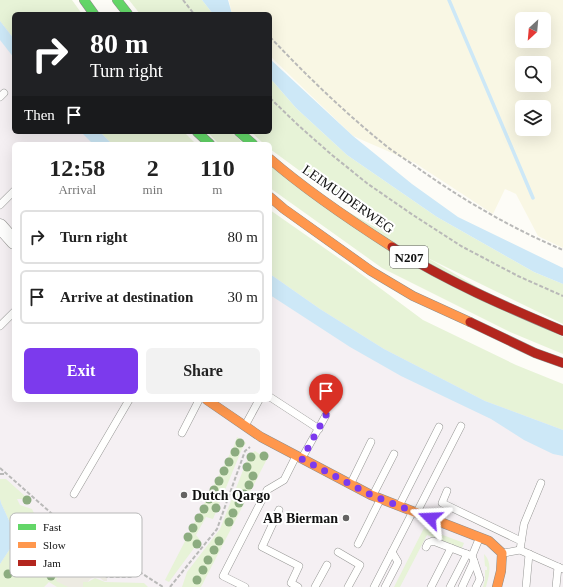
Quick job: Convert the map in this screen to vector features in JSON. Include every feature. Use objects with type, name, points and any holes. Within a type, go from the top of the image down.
[{"type":"main road","points":[[84,0],[93,12]]},
{"type":"main road","points":[[117,0],[126,12]]},
{"type":"main road","points":[[199,134],[208,142]]},
{"type":"main road","points":[[242,134],[251,142]]},
{"type":"main road","name":"LEIMUIDERWEG","points":[[272,161],[385,244],[450,280],[504,306],[563,331]]},
{"type":"main road","name":"N207","points":[[272,199],[344,252],[414,296],[535,353],[563,364]]},
{"type":"main road","points":[[213,402],[261,437],[350,484],[399,506],[489,540],[502,553],[501,572],[497,587]]},
{"type":"street","points":[[0,226],[12,240]]},
{"type":"lane","points":[[0,205],[12,193]]},
{"type":"lane","points":[[0,326],[12,314]]},
{"type":"lane","points":[[272,398],[319,429]]},
{"type":"lane","points":[[74,494],[128,402]]},
{"type":"lane","points":[[182,433],[198,402]]},
{"type":"lane","points":[[245,426],[258,402]]},
{"type":"lane","points":[[245,587],[223,576],[267,490],[284,480],[319,429],[326,415]]},
{"type":"lane","points":[[374,587],[461,426]]},
{"type":"lane","points":[[399,506],[438,427]]},
{"type":"lane","points":[[350,484],[371,442]]},
{"type":"lane","points":[[358,544],[394,454]]},
{"type":"lane","points":[[520,550],[524,524],[541,483]]},
{"type":"lane","points":[[447,491],[442,503],[521,541]]},
{"type":"lane","points":[[279,510],[262,548],[299,566],[291,583],[298,587]]},
{"type":"lane","points":[[462,587],[471,557],[480,537]]},
{"type":"lane","points":[[426,547],[428,543],[433,542],[471,557],[480,579],[476,587]]},
{"type":"lane","points":[[431,587],[451,548]]},
{"type":"lane","points":[[502,553],[520,550],[561,567],[556,587]]},
{"type":"lane","points":[[338,552],[360,565],[348,587]]},
{"type":"lane","points":[[385,587],[398,562],[392,552]]},
{"type":"lane","points":[[526,587],[529,554]]},
{"type":"lane","points":[[450,587],[471,557]]},
{"type":"lane","points":[[315,587],[327,565]]},
{"type":"path","points":[[183,0],[192,12]]},
{"type":"path","points":[[272,39],[332,100],[386,145],[434,180],[485,212],[563,250]]},
{"type":"path","points":[[272,100],[332,156],[368,184],[413,215],[461,246],[518,276],[563,296]]},
{"type":"path","points":[[170,587],[217,528],[245,451],[261,437]]},
{"type":"path","points":[[0,468],[51,513]]},
{"type":"path","points":[[0,474],[6,474]]},
{"type":"path","points":[[142,574],[163,587]]},
{"type":"path","points":[[107,577],[130,577]]},
{"type":"shaded area","points":[[0,0],[12,15],[12,134],[122,134],[131,142],[12,142],[12,402],[272,402],[272,265],[563,419],[563,587],[0,587]]},
{"type":"shaded area","points":[[229,0],[563,0],[563,248],[538,236],[516,194],[505,189],[493,214],[415,163],[353,136],[272,58],[272,12],[232,12]]},
{"type":"shaded area","points":[[58,577],[95,577],[90,579],[88,582],[83,582],[83,587],[68,587],[56,581]]},
{"type":"shaded area","points":[[95,577],[107,577],[107,581],[104,581]]},
{"type":"green space","points":[[0,0],[72,0],[81,12],[12,12],[12,36],[0,21]]},
{"type":"green space","points":[[129,0],[202,0],[211,12],[138,12]]},
{"type":"green space","points":[[272,80],[296,108],[347,155],[437,217],[534,272],[563,284],[563,324],[401,245],[272,150],[272,142],[262,142],[253,134],[272,134]]},
{"type":"green space","points":[[102,134],[186,134],[194,142],[110,142]]},
{"type":"green space","points":[[209,134],[233,134],[242,142],[217,142]]},
{"type":"green space","points":[[272,167],[563,337],[563,354],[510,332],[382,268],[272,189]]},
{"type":"green space","points":[[272,211],[353,268],[423,320],[516,365],[563,384],[563,430],[485,401],[384,349],[320,309],[272,275]]},
{"type":"green space","points":[[237,437],[246,443],[242,449],[213,519],[206,517],[196,535],[200,540],[169,582],[165,580],[234,446]]},
{"type":"green space","points":[[255,451],[267,459],[201,587],[182,587],[187,572],[220,529],[249,455]]},
{"type":"green space","points":[[0,479],[6,479],[26,497],[17,499],[20,505],[32,509],[34,513],[10,513],[10,523],[0,499]]},
{"type":"green space","points":[[424,528],[464,543],[462,548],[427,535],[400,587],[394,587]]},
{"type":"green space","points":[[10,549],[10,577],[58,577],[57,579],[73,587],[57,587],[49,582],[44,587],[0,587],[0,564]]},
{"type":"green space","points":[[484,554],[489,561],[489,574],[486,587],[483,587],[485,570],[487,570],[487,567],[485,566]]},
{"type":"green space","points":[[95,578],[105,582],[144,583],[148,587],[83,587],[83,582],[88,582]]},
{"type":"water","points":[[202,0],[228,0],[231,12],[211,12]]},
{"type":"water","points":[[0,21],[12,36],[12,55],[0,40]]},
{"type":"water","points":[[272,61],[353,136],[412,184],[458,217],[563,268],[563,284],[534,272],[437,217],[347,155],[296,108],[272,80]]},
{"type":"water","points":[[83,134],[102,134],[110,142],[91,142]]},
{"type":"water","points":[[272,275],[320,309],[384,349],[485,401],[563,430],[563,456],[553,454],[524,440],[491,419],[401,376],[350,347],[272,296]]},
{"type":"water","points":[[0,499],[10,523],[10,549],[0,564]]},
{"type":"waterway","points":[[449,0],[533,198]]},
{"type":"traffic: fast","points":[[84,0],[93,12]]},
{"type":"traffic: fast","points":[[117,0],[126,12]]},
{"type":"traffic: fast","points":[[199,134],[208,142]]},
{"type":"traffic: fast","points":[[241,134],[251,142]]},
{"type":"traffic: slow","points":[[272,161],[299,183],[392,247]]},
{"type":"traffic: slow","points":[[272,199],[284,209],[371,271],[413,296],[470,322]]},
{"type":"traffic: slow","points":[[210,402],[261,437],[371,495],[489,541],[502,553],[501,571],[497,587]]},
{"type":"traffic: jam","points":[[392,247],[454,282],[563,331]]},
{"type":"traffic: jam","points":[[470,322],[535,353],[563,363]]},
{"type":"place","name":"Dutch Qargo","points":[[184,495]]},
{"type":"place","name":"AB Bierman","points":[[346,518]]},
{"type":"route","points":[[326,415],[302,459],[371,495],[430,518]]}]
